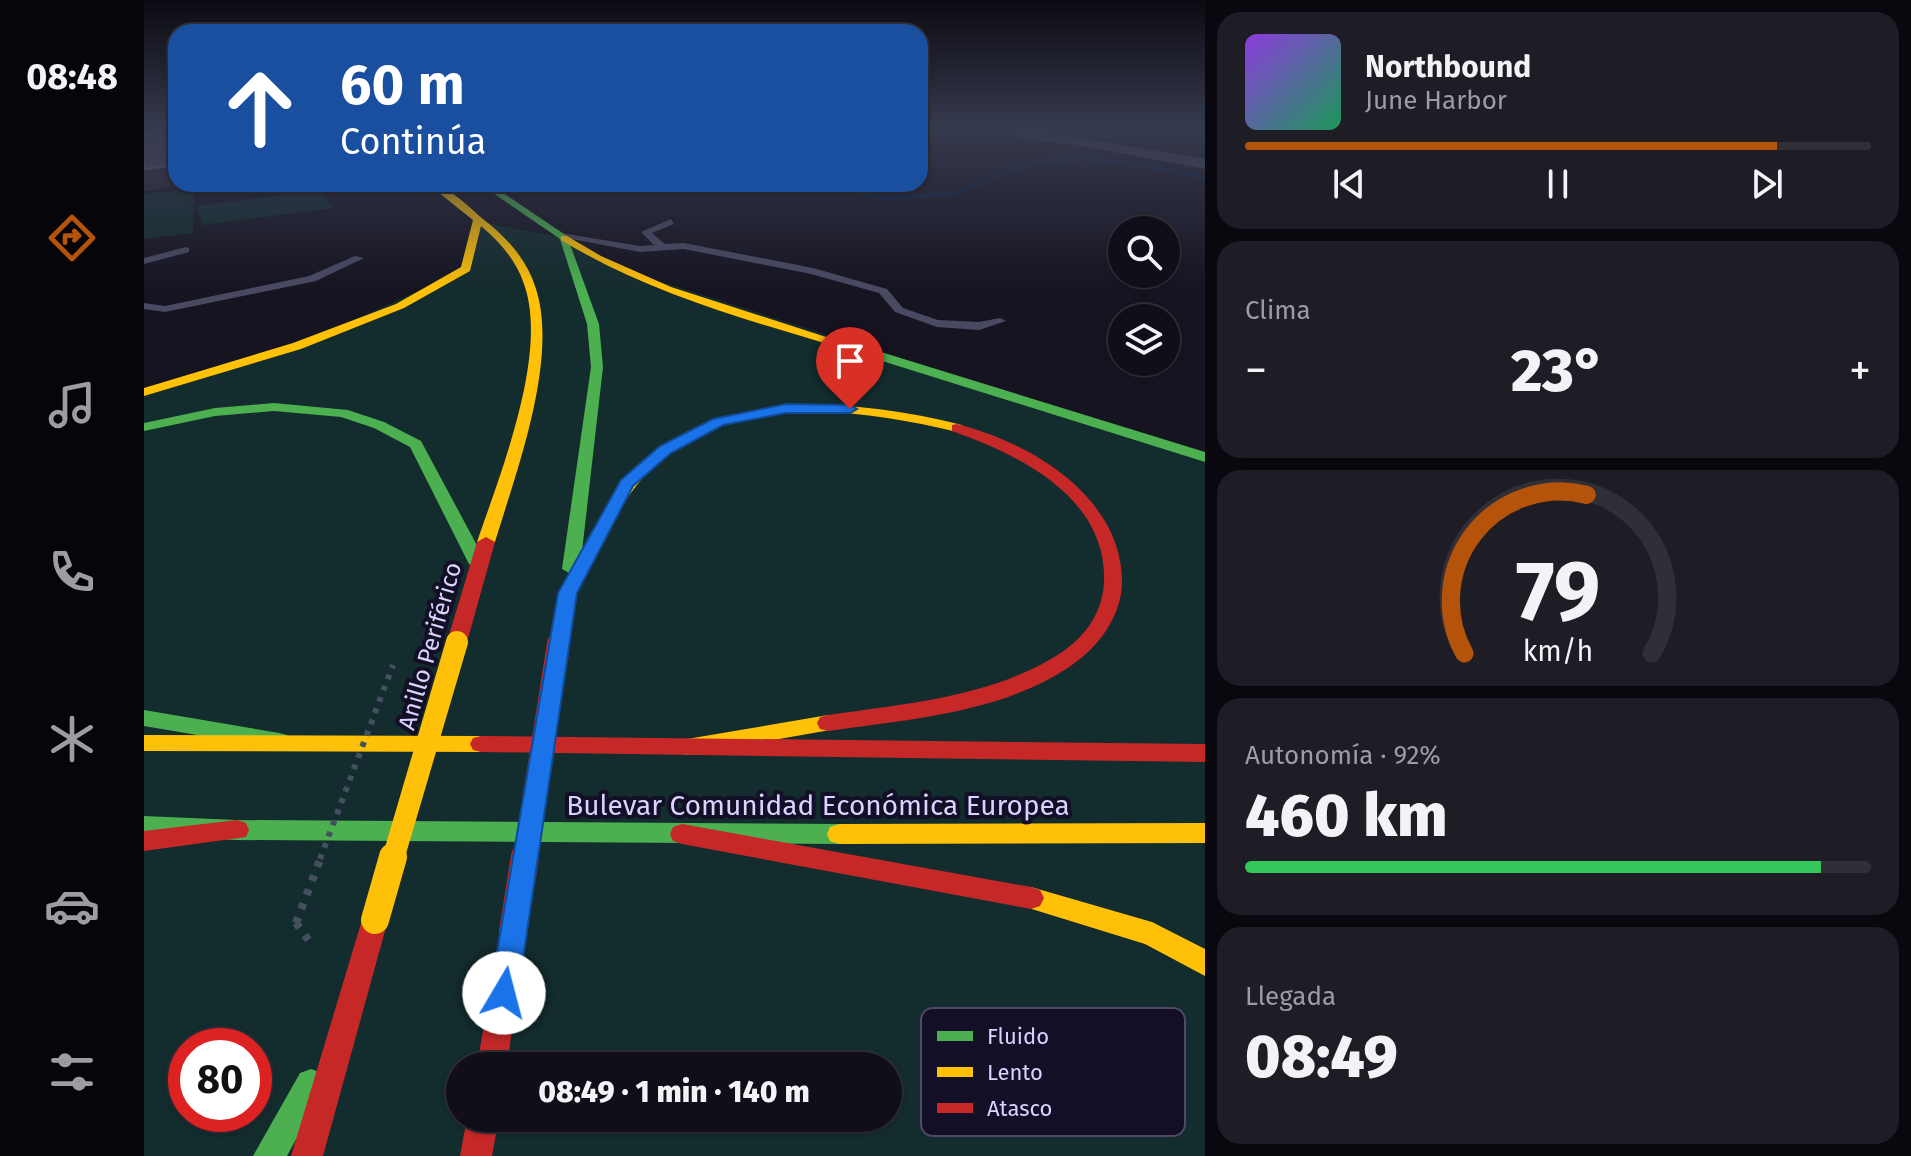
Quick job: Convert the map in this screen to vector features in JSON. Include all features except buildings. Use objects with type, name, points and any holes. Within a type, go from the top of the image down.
[{"type":"main road","name":"Anillo Periférico","points":[[307,1156],[533,380],[537,340],[534,304],[517,258],[442,192]]},
{"type":"main road","points":[[496,192],[600,262],[628,275],[1205,457]]},
{"type":"main road","points":[[144,392],[297,346],[400,306],[466,269],[477,221]]},
{"type":"main road","points":[[494,1052],[565,609],[597,367],[593,324],[586,297],[562,237]]},
{"type":"main road","points":[[144,427],[215,412],[274,407],[343,413],[379,425],[416,444],[478,564]]},
{"type":"main road","points":[[565,609],[627,483],[665,450],[718,422],[786,408],[850,409],[907,415],[964,430],[1023,455],[1064,482],[1104,525],[1118,563],[1111,611],[1082,647],[1035,676],[972,699],[687,747]]},
{"type":"main road","points":[[144,718],[279,741]]},
{"type":"main road","points":[[144,743],[279,741],[1205,753]]},
{"type":"main road","name":"Bulevar Comunidad Económica Europea","points":[[144,826],[237,830],[682,834],[1205,833]]},
{"type":"main road","points":[[144,841],[237,830]]},
{"type":"main road","points":[[682,834],[1035,899],[1152,934],[1205,963]]},
{"type":"main road","points":[[498,1030],[500,1052]]},
{"type":"main road","points":[[269,1156],[341,1033]]},
{"type":"main road","points":[[476,1156],[480,1132]]},
{"type":"lane","points":[[661,246],[646,232],[671,222]]},
{"type":"lane","points":[[562,237],[640,249],[684,246],[813,271],[875,288],[887,293],[899,310],[937,323],[979,326],[1000,321]]},
{"type":"lane","points":[[628,275],[640,249]]},
{"type":"lane","points":[[144,261],[186,250]]},
{"type":"lane","points":[[144,306],[165,309],[312,279],[359,258]]},
{"type":"path","points":[[296,923],[398,655]]},
{"type":"green space","points":[[194,192],[193,233],[144,239],[144,194]]},
{"type":"green space","points":[[322,192],[333,208],[202,225],[196,206]]},
{"type":"green space","points":[[477,221],[564,238],[600,262],[1205,456],[1205,1156],[144,1156],[144,392],[297,346],[466,269]]},
{"type":"waterway","points":[[853,192],[883,198],[950,194],[985,181]]},
{"type":"traffic: fast","points":[[496,192],[564,238],[593,324],[597,367],[571,569]]},
{"type":"traffic: fast","points":[[851,347],[1205,457]]},
{"type":"traffic: fast","points":[[144,427],[215,412],[274,407],[343,413],[379,425],[416,444],[478,564]]},
{"type":"traffic: fast","points":[[144,718],[279,741]]},
{"type":"traffic: fast","points":[[144,826],[237,830],[839,834]]},
{"type":"traffic: fast","points":[[269,1156],[311,1084]]},
{"type":"traffic: slow","points":[[442,192],[487,227],[516,257],[530,286],[536,320],[535,358],[519,437],[486,542]]},
{"type":"traffic: slow","points":[[144,392],[297,346],[400,306],[466,269],[477,221]]},
{"type":"traffic: slow","points":[[564,238],[597,258],[667,290],[851,347]]},
{"type":"traffic: slow","points":[[568,593],[603,525],[635,478],[680,440],[716,423],[755,413],[796,408],[838,408],[879,412],[957,428]]},
{"type":"traffic: slow","points":[[375,920],[457,642]]},
{"type":"traffic: slow","points":[[687,747],[828,723]]},
{"type":"traffic: slow","points":[[144,743],[481,744]]},
{"type":"traffic: slow","points":[[839,834],[1205,833]]},
{"type":"traffic: slow","points":[[1031,898],[1152,934],[1205,963]]},
{"type":"traffic: jam","points":[[828,723],[916,710],[1003,689],[1067,659],[1085,644],[1105,617],[1112,595],[1113,564],[1105,535],[1090,509],[1042,467],[1014,451],[957,428]]},
{"type":"traffic: jam","points":[[457,642],[486,542]]},
{"type":"traffic: jam","points":[[513,932],[558,644]]},
{"type":"traffic: jam","points":[[481,744],[1205,753]]},
{"type":"traffic: jam","points":[[144,841],[237,830]]},
{"type":"traffic: jam","points":[[682,834],[1031,898]]},
{"type":"traffic: jam","points":[[307,1156],[375,920]]},
{"type":"traffic: jam","points":[[494,1052],[513,932]]},
{"type":"traffic: jam","points":[[476,1156],[480,1132]]},
{"type":"route","points":[[504,993],[568,593],[627,483],[665,450],[718,422],[786,408],[850,409]]}]
